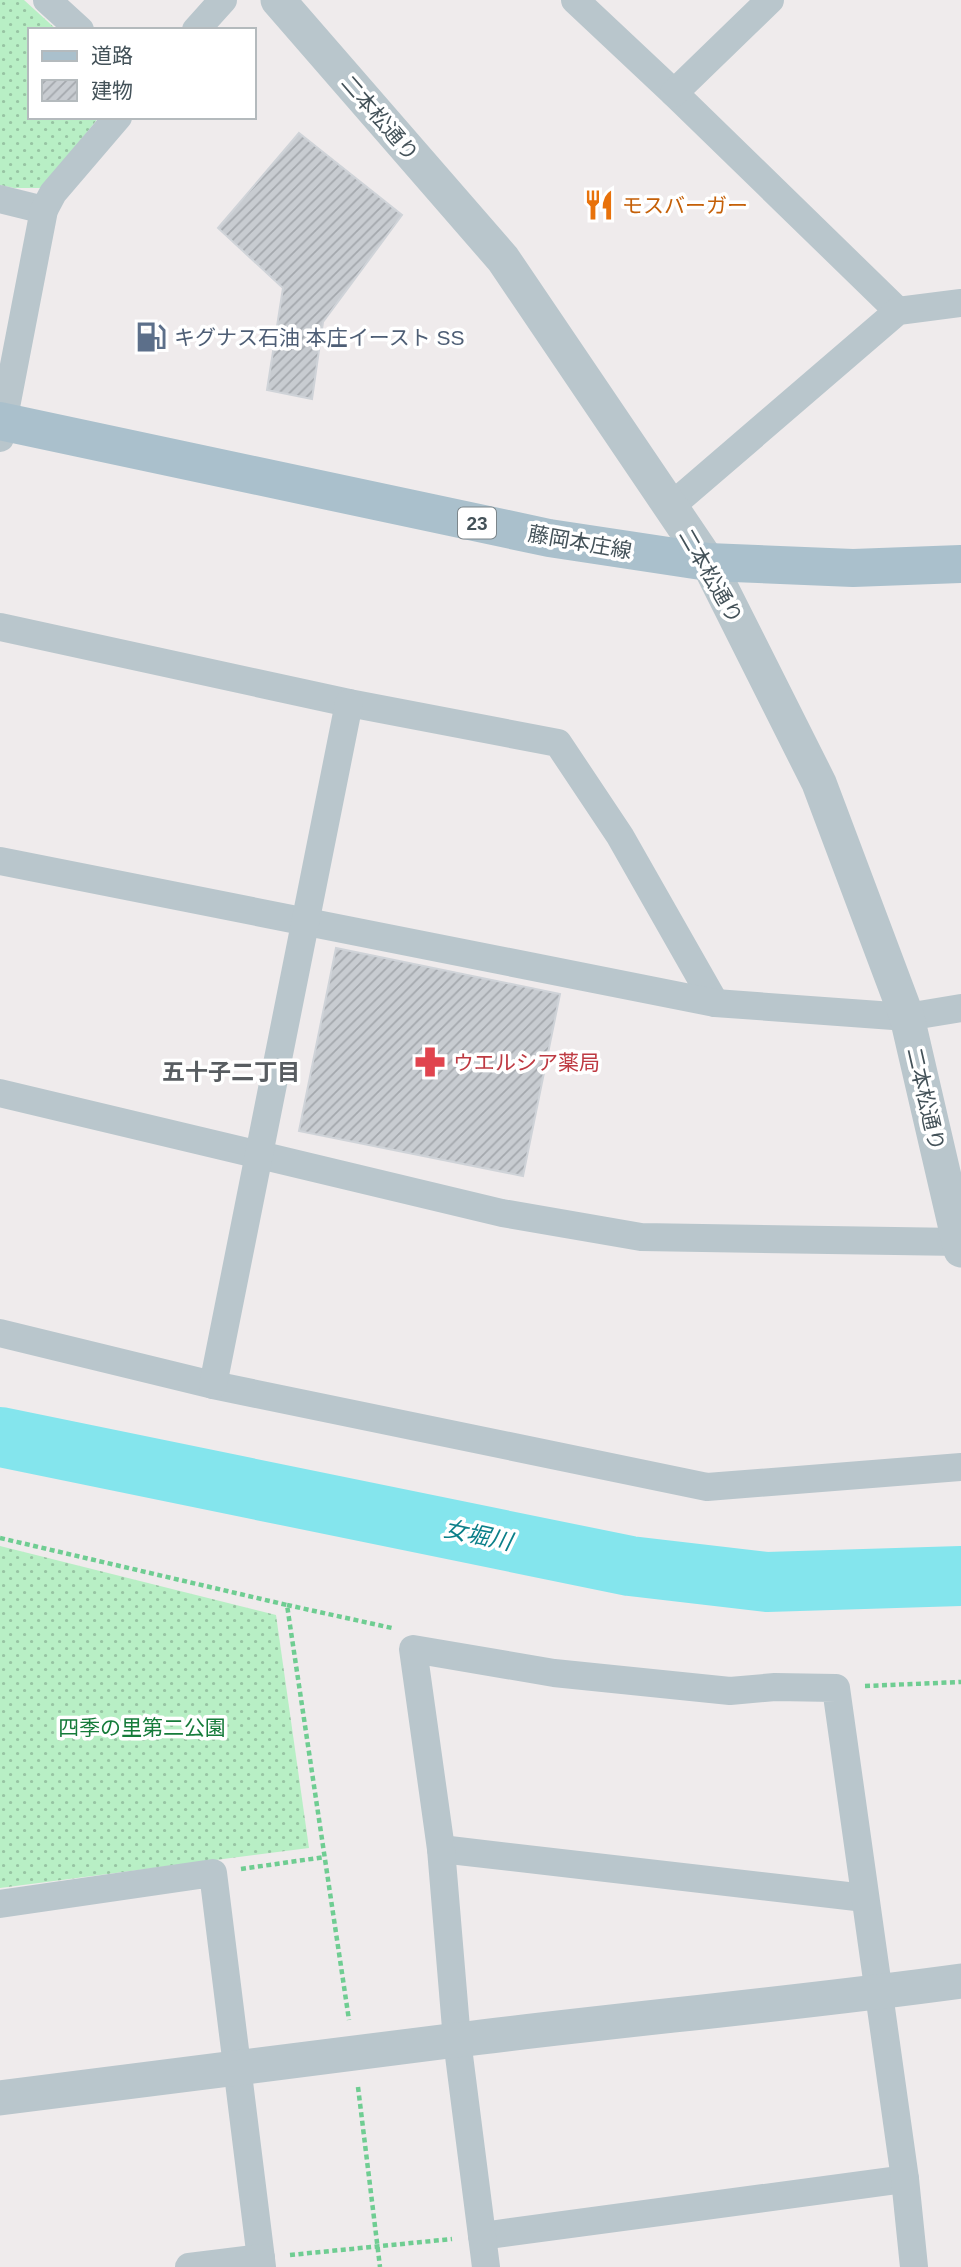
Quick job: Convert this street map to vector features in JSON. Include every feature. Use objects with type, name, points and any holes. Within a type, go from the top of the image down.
[{"type":"main road","name":"藤岡本庄線","points":[[1,427],[549,538],[708,562],[853,568],[961,564]]},
{"type":"street","points":[[47,0],[78,28]]},
{"type":"street","points":[[198,28],[223,0]]},
{"type":"street","name":"二本松通り","points":[[278,0],[503,259],[708,562],[819,783],[907,1017],[961,1245]]},
{"type":"street","points":[[575,0],[898,311]]},
{"type":"street","points":[[674,93],[770,0]]},
{"type":"street","points":[[1,427],[44,210],[53,192],[116,119]]},
{"type":"street","points":[[0,199],[44,210]]},
{"type":"street","points":[[670,508],[898,311],[961,303]]},
{"type":"street","points":[[0,627],[349,703],[558,743],[620,836],[715,1003]]},
{"type":"street","points":[[213,1385],[349,703]]},
{"type":"street","points":[[0,861],[715,1003],[907,1017],[961,1008]]},
{"type":"street","points":[[0,1093],[502,1213],[641,1237],[961,1245]]},
{"type":"street","points":[[0,1333],[213,1385],[707,1487],[961,1467]]},
{"type":"street","points":[[486,2267],[457,2040],[441,1849],[413,1649],[554,1673],[730,1692],[775,1687],[836,1688],[905,2179],[914,2267]]},
{"type":"street","points":[[441,1849],[865,1898]]},
{"type":"street","points":[[0,1904],[213,1873],[262,2263],[188,2267]]},
{"type":"street","points":[[0,2098],[457,2040],[961,1981]]},
{"type":"street","points":[[482,2236],[905,2179]]},
{"type":"path","points":[[0,1538],[399,1630],[413,1649]]},
{"type":"path","points":[[287,1605],[354,2054],[380,2267]]},
{"type":"path","points":[[836,1688],[961,1682]]},
{"type":"path","points":[[213,1873],[325,1857]]},
{"type":"path","points":[[262,2263],[377,2246],[482,2236]]},
{"type":"green space","points":[[0,0],[24,0],[55,28],[28,28],[28,119],[97,119],[43,188],[0,185]]},
{"type":"green space","name":"四季の里第二公園","points":[[0,1546],[276,1615],[309,1848],[0,1888]]},
{"type":"building","points":[[299,133],[402,215],[323,322],[312,399],[267,390],[283,288],[218,228]]},
{"type":"building","name":"ウエルシア薬局","points":[[336,948],[560,994],[523,1176],[299,1131]]},
{"type":"waterway","name":"女堀川","points":[[0,1437],[630,1566],[767,1582],[961,1576]]},
{"type":"place","name":"モスバーガー","points":[[599,205]]},
{"type":"place","name":"キグナス石油 本庄イースト SS","points":[[151,337]]},
{"type":"place","name":"ウエルシア薬局","points":[[430,1062]]},
{"type":"district","name":"五十子二丁目","points":[[231,1072]]}]
